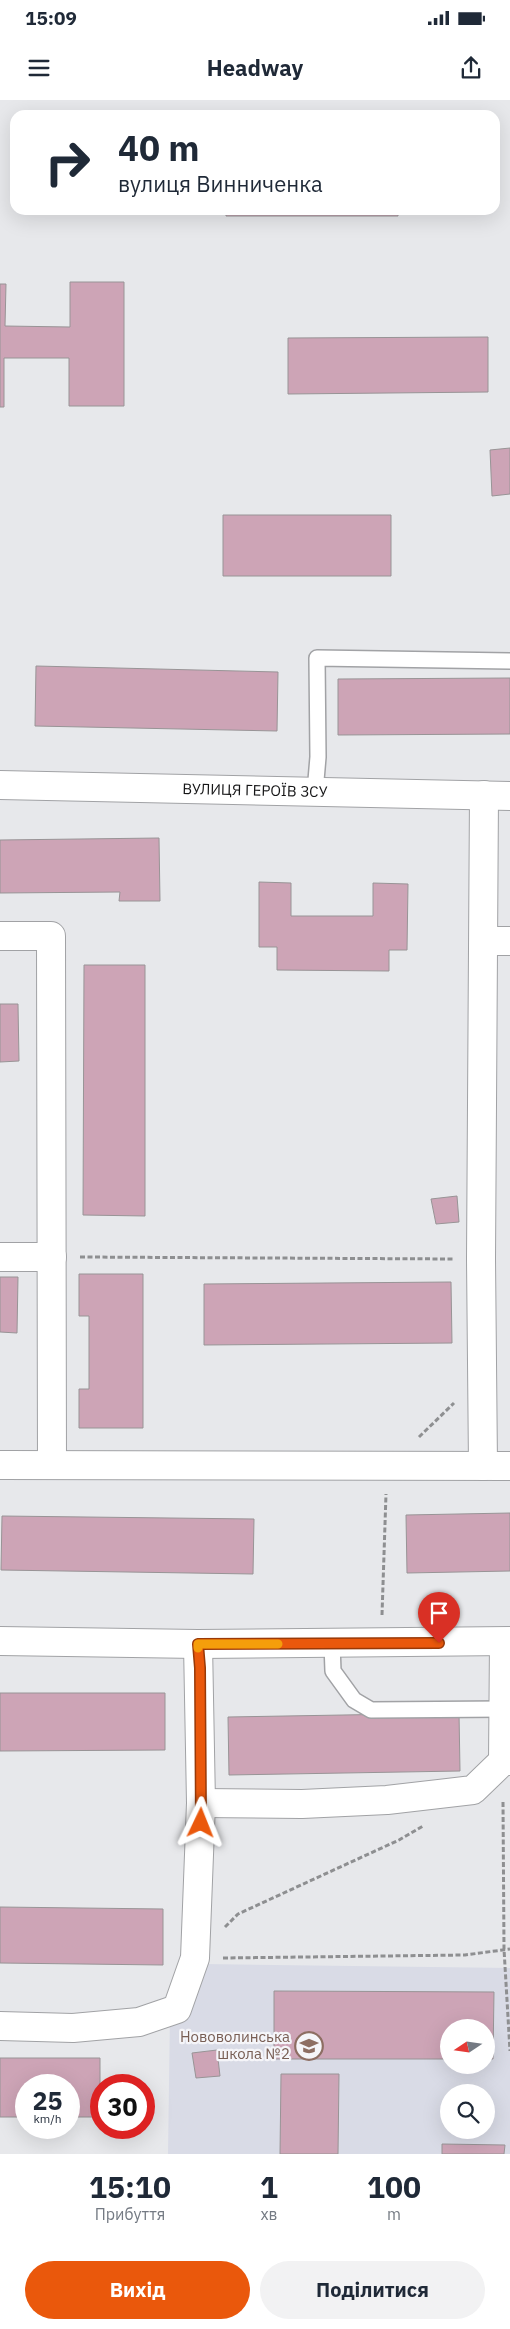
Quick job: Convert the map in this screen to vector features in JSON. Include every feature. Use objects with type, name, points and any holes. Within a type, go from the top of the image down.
[{"type":"street","name":"ВУЛИЦЯ ГЕРОЇВ ЗСУ","points":[[0,785],[497,796]]},
{"type":"street","points":[[0,1465],[497,1466],[481,1259],[497,941],[497,796]]},
{"type":"street","points":[[0,936],[51,936],[52,1466]]},
{"type":"street","points":[[0,1257],[52,1257]]},
{"type":"street","points":[[0,1641],[198,1644],[507,1642],[504,1709],[507,1761],[474,1790],[378,1800],[302,1804],[201,1803]]},
{"type":"street","points":[[0,2026],[73,2028],[138,2022],[178,2009],[195,1958],[201,1803],[198,1644]]},
{"type":"lane","points":[[314,792],[318,757],[317,658],[510,661]]},
{"type":"lane","points":[[332,1644],[333,1671],[354,1700],[371,1710],[504,1709]]},
{"type":"path","points":[[52,1257],[481,1259]]},
{"type":"path","points":[[507,1761],[504,1949],[510,2051]]},
{"type":"path","points":[[195,1958],[238,1914],[399,1840],[424,1826]]},
{"type":"path","points":[[195,1958],[465,1955],[510,1949]]},
{"type":"shaded area","name":"Нововолинська школа №2","points":[[204,1964],[510,1968],[510,2154],[168,2154],[170,2014]]},
{"type":"building","points":[[226,215],[398,215],[398,216]]},
{"type":"building","points":[[70,282],[124,282],[124,406],[69,406],[69,358],[4,358],[4,407],[0,407],[0,284],[6,284],[5,326],[70,327]]},
{"type":"building","points":[[488,337],[488,392],[288,394],[288,338]]},
{"type":"building","points":[[510,448],[510,494],[492,496],[490,450]]},
{"type":"building","points":[[223,515],[391,515],[391,576],[223,576]]},
{"type":"building","points":[[36,666],[278,672],[277,731],[35,726]]},
{"type":"building","points":[[510,678],[510,734],[338,735],[338,679]]},
{"type":"building","points":[[159,838],[160,901],[119,901],[120,892],[0,893],[0,840]]},
{"type":"building","points":[[259,882],[291,883],[291,916],[373,916],[373,883],[408,884],[407,950],[389,950],[389,971],[277,970],[277,947],[259,947]]},
{"type":"building","points":[[84,965],[145,965],[145,1216],[83,1215]]},
{"type":"building","points":[[0,1004],[18,1004],[19,1061],[0,1062]]},
{"type":"building","points":[[457,1196],[459,1222],[436,1224],[431,1199]]},
{"type":"building","points":[[79,1274],[143,1274],[143,1428],[79,1428],[79,1389],[89,1389],[89,1316],[79,1316]]},
{"type":"building","points":[[0,1277],[18,1277],[17,1333],[0,1332]]},
{"type":"building","points":[[451,1282],[452,1343],[204,1345],[204,1284]]},
{"type":"building","points":[[510,1513],[510,1571],[407,1573],[406,1515]]},
{"type":"building","points":[[2,1516],[254,1519],[253,1574],[1,1570]]},
{"type":"building","points":[[0,1693],[165,1693],[165,1750],[0,1751]]},
{"type":"building","points":[[459,1713],[460,1771],[229,1775],[228,1717]]},
{"type":"building","points":[[0,1907],[163,1909],[163,1965],[0,1963]]},
{"type":"building","points":[[274,1991],[494,1992],[494,2019],[440,2019],[440,2059],[274,2059]]},
{"type":"building","points":[[217,2050],[220,2076],[196,2078],[192,2053]]},
{"type":"building","points":[[0,2058],[100,2058],[100,2074],[90,2074],[90,2117],[80,2117],[80,2074],[15,2074],[15,2117],[0,2117]]},
{"type":"building","points":[[281,2074],[339,2074],[338,2154],[280,2154]]},
{"type":"building","points":[[442,2144],[505,2145],[504,2154],[442,2154]]},
{"type":"slow traffic","points":[[198,1648],[198,1644],[278,1644]]},
{"type":"place","name":"Нововолинська школа №2","points":[[309,2046]]},
{"type":"route","points":[[201,1823],[200,1668],[198,1644],[439,1643]]}]
